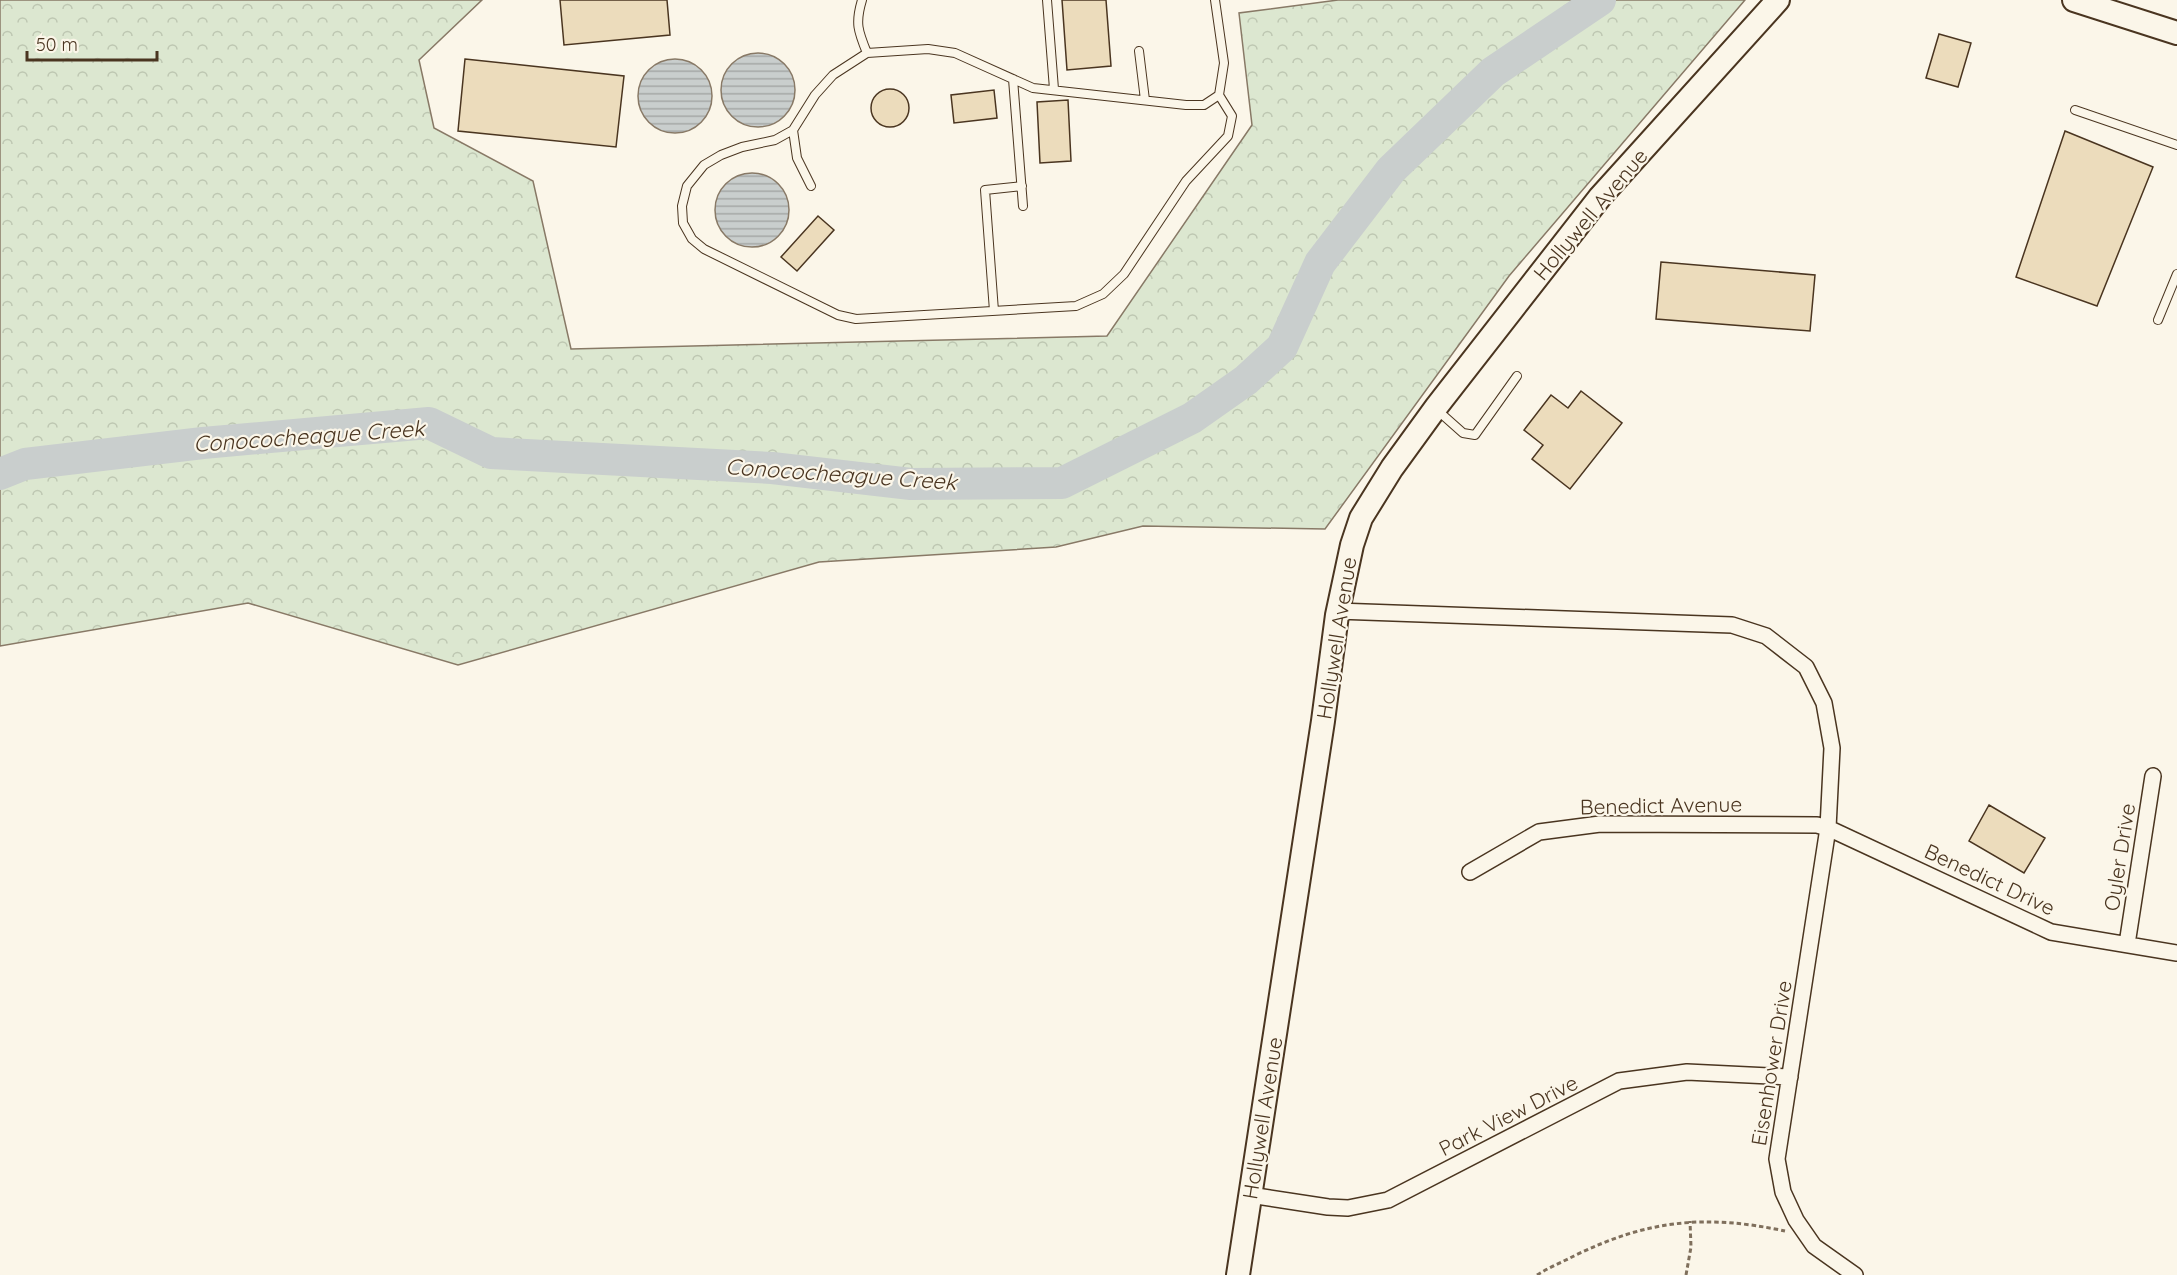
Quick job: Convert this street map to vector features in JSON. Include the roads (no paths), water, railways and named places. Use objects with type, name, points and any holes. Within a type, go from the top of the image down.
[{"type":"street","name":"Hollywell Avenue","points":[[1238,1275],[1321,732],[1337,610],[1352,544],[1361,518],[1392,468],[1435,408],[1600,197],[1778,0]]},
{"type":"street","points":[[2074,0],[2177,33]]},
{"type":"street","name":"Eisenhower Drive","points":[[1337,610],[1732,625],[1766,636],[1806,667],[1824,703],[1832,748],[1828,828],[1777,1159],[1783,1192],[1796,1220],[1814,1246],[1855,1275]]},
{"type":"street","name":"Oyler Drive","points":[[2127,944],[2153,776]]},
{"type":"street","name":"Benedict Avenue","points":[[1470,872],[1539,832],[1600,824],[1817,825],[1828,828]]},
{"type":"street","name":"Benedict Drive","points":[[1828,828],[2050,932],[2177,952]]},
{"type":"street","name":"Park View Drive","points":[[1250,1195],[1348,1208],[1388,1200],[1619,1081],[1687,1072],[1790,1077]]},
{"type":"lane","points":[[862,0],[857,16],[857,26],[867,52]]},
{"type":"lane","points":[[1047,0],[1054,89]]},
{"type":"lane","points":[[1215,0],[1224,63],[1219,95],[1232,116],[1228,136],[1186,181],[1124,274],[1103,294],[1076,306],[856,319],[838,315],[704,249],[692,239],[683,223],[682,206],[687,186],[704,165],[720,155],[742,147],[775,140],[793,130],[815,95],[833,75],[867,52],[928,49],[955,53],[1033,88],[1186,105],[1204,105],[1219,95]]},
{"type":"lane","points":[[1139,51],[1145,100]]},
{"type":"lane","points":[[1013,79],[1023,206]]},
{"type":"lane","points":[[2075,110],[2177,145]]},
{"type":"lane","points":[[793,130],[798,158],[811,186]]},
{"type":"lane","points":[[994,310],[985,190],[1022,186]]},
{"type":"lane","points":[[2158,320],[2177,274]]},
{"type":"lane","points":[[1435,408],[1463,433],[1474,435],[1517,376]]},
{"type":"waterway","name":"Conococheague Creek","points":[[0,474],[25,464],[203,443],[429,423],[491,453],[772,468],[911,484],[1062,483],[1192,418],[1246,380],[1282,347],[1320,263],[1391,170],[1493,72],[1600,0]]}]
